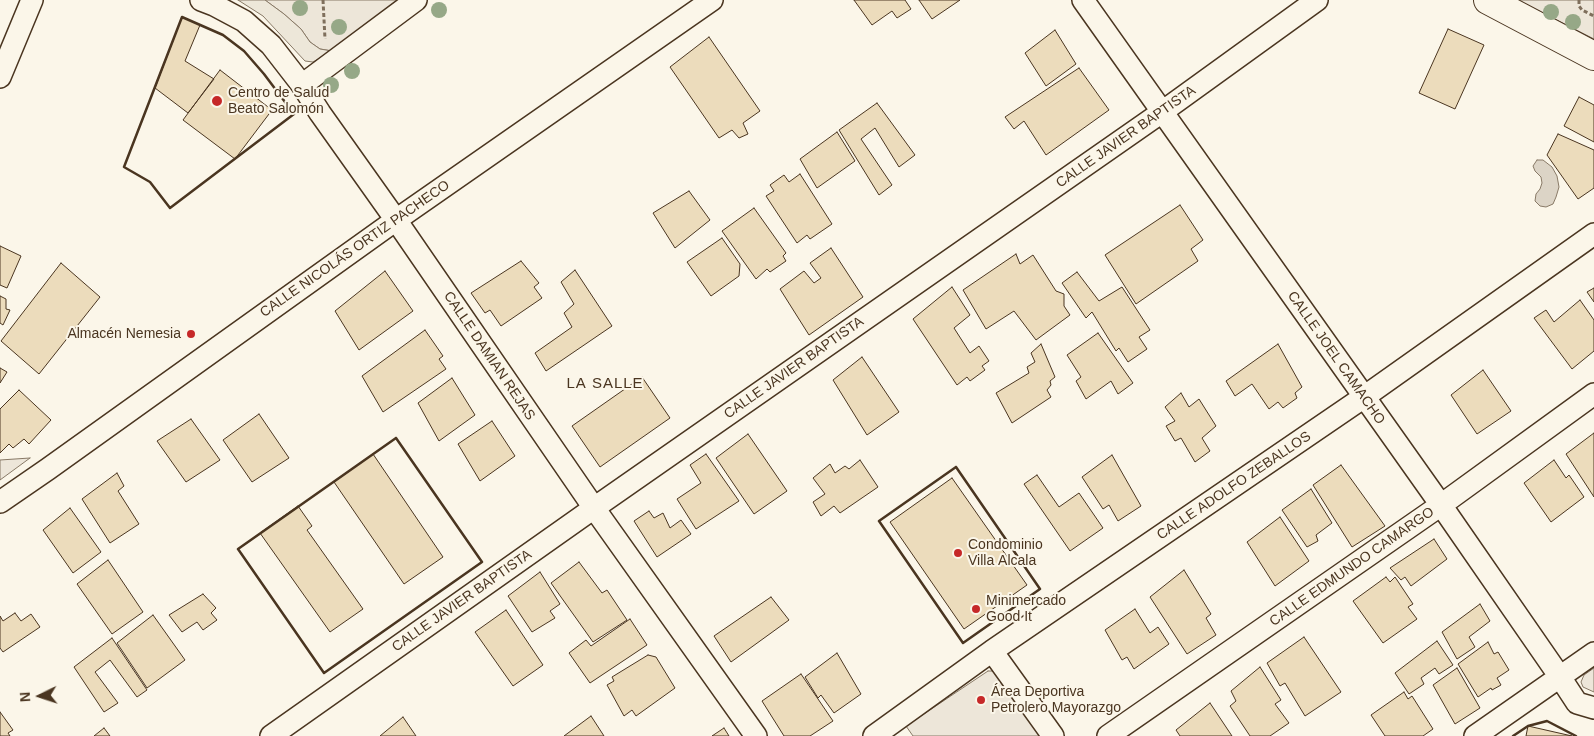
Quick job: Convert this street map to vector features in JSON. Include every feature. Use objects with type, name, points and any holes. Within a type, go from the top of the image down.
[{"type":"highway","points":[[1488,0],[1594,56]]},
{"type":"street","points":[[0,77],[32,0]]},
{"type":"street","points":[[302,85],[416,0]]},
{"type":"street","name":"CALLE NICOLÁS ORTIZ PACHECO","points":[[0,502],[396,220],[712,0]]},
{"type":"street","name":"CALLE JOEL CAMACHO","points":[[1083,0],[1441,505],[1560,676],[1577,704],[1594,708]]},
{"type":"street","name":"CALLE JAVIER BAPTISTA","points":[[271,736],[1162,112],[1317,0]]},
{"type":"street","name":"CALLE DAMIAN REJAS","points":[[210,2],[244,22],[271,46],[302,85],[594,508],[756,736]]},
{"type":"street","name":"CALLE ADOLFO ZEBALLOS","points":[[874,736],[992,651],[1364,397],[1594,234]]},
{"type":"street","name":"CALLE EDMUNDO CAMARGO","points":[[1108,736],[1441,505],[1594,394]]},
{"type":"street","points":[[992,651],[1053,736]]},
{"type":"street","points":[[1475,736],[1594,653]]},
{"type":"path","points":[[323,0],[326,68]]},
{"type":"path","points":[[1579,0],[1579,6],[1582,10],[1594,16]]},
{"type":"shaded area","points":[[238,0],[265,0],[301,29],[310,42],[320,49],[332,51],[313,62],[305,61],[263,16]]},
{"type":"shaded area","points":[[265,0],[402,0],[332,51],[320,49],[310,42],[301,29]]},
{"type":"shaded area","points":[[1517,0],[1594,0],[1594,39]]},
{"type":"shaded area","points":[[1537,160],[1543,160],[1552,167],[1557,176],[1559,187],[1556,197],[1553,204],[1546,207],[1540,206],[1535,201],[1536,194],[1542,183],[1541,177],[1533,166]]},
{"type":"shaded area","points":[[30,458],[0,480],[0,460]]},
{"type":"shaded area","points":[[1594,668],[1594,692],[1583,687],[1581,682],[1584,675]]},
{"type":"shaded area","name":"Área Deportiva Petrolero Mayorazgo","points":[[988,671],[995,671],[1041,736],[913,736],[906,726]]},
{"type":"building","points":[[854,0],[905,0],[911,9],[897,18],[892,11],[872,25]]},
{"type":"building","points":[[919,0],[960,0],[932,19]]},
{"type":"building","points":[[182,17],[200,25],[185,61],[214,79],[188,113],[155,88]]},
{"type":"building","points":[[1448,29],[1484,45],[1455,109],[1419,93]]},
{"type":"building","points":[[1055,30],[1076,64],[1046,86],[1025,53]]},
{"type":"building","points":[[709,37],[760,111],[743,123],[748,134],[739,138],[732,130],[719,138],[670,67]]},
{"type":"building","points":[[1079,68],[1109,110],[1046,155],[1024,121],[1014,129],[1005,117]]},
{"type":"building","points":[[220,70],[272,110],[235,159],[183,120]]},
{"type":"building","points":[[1579,97],[1594,105],[1594,142],[1564,126]]},
{"type":"building","points":[[877,103],[915,155],[899,167],[875,128],[861,139],[892,185],[879,195],[839,130]]},
{"type":"building","points":[[837,132],[855,161],[817,188],[800,159]]},
{"type":"building","points":[[1558,134],[1594,150],[1594,188],[1578,199],[1547,155]]},
{"type":"building","points":[[800,174],[832,224],[810,239],[807,235],[797,243],[766,196],[774,191],[770,185],[784,175],[789,182]]},
{"type":"building","points":[[689,191],[710,220],[675,248],[653,213]]},
{"type":"building","points":[[1180,205],[1203,240],[1191,249],[1198,261],[1136,304],[1105,255]]},
{"type":"building","points":[[754,208],[786,253],[783,256],[786,261],[770,272],[767,269],[756,279],[722,231]]},
{"type":"building","points":[[722,238],[740,264],[739,276],[711,296],[687,262]]},
{"type":"building","points":[[0,246],[21,256],[7,288],[0,285]]},
{"type":"building","points":[[831,248],[863,297],[809,335],[780,289],[804,271],[814,283],[821,278],[810,263]]},
{"type":"building","points":[[1016,254],[1020,264],[1033,255],[1056,291],[1064,294],[1064,306],[1070,315],[1036,340],[1014,311],[986,329],[963,290]]},
{"type":"building","points":[[521,261],[539,283],[534,287],[542,298],[501,326],[490,310],[485,313],[471,293]]},
{"type":"building","points":[[61,263],[100,297],[39,374],[1,341]]},
{"type":"building","points":[[575,270],[612,326],[546,371],[535,353],[572,327],[564,313],[574,304],[561,282]]},
{"type":"building","points":[[385,271],[413,311],[359,350],[335,311]]},
{"type":"building","points":[[1077,272],[1099,301],[1122,287],[1150,330],[1139,337],[1147,349],[1128,362],[1119,348],[1116,351],[1092,312],[1086,318],[1062,283]]},
{"type":"building","points":[[952,287],[970,315],[954,328],[970,353],[979,346],[989,361],[982,366],[985,370],[970,381],[967,377],[957,385],[913,319]]},
{"type":"building","points":[[1594,288],[1594,302],[1587,292]]},
{"type":"building","points":[[0,296],[6,299],[6,309],[10,310],[3,325],[0,323]]},
{"type":"building","points":[[1580,300],[1594,320],[1594,351],[1572,369],[1534,318],[1546,310],[1554,322]]},
{"type":"building","points":[[425,330],[443,356],[439,359],[446,369],[383,412],[362,376]]},
{"type":"building","points":[[1098,333],[1133,383],[1118,394],[1111,381],[1086,399],[1076,381],[1081,377],[1067,355]]},
{"type":"building","points":[[1041,344],[1055,377],[1050,381],[1051,385],[1047,390],[1051,397],[1012,423],[996,393],[1029,373],[1027,367],[1035,362],[1031,353]]},
{"type":"building","points":[[1278,344],[1302,387],[1295,393],[1297,398],[1283,408],[1278,402],[1269,409],[1252,384],[1235,396],[1226,381]]},
{"type":"building","points":[[862,357],[899,412],[867,435],[833,380]]},
{"type":"building","points":[[0,368],[7,372],[0,383]]},
{"type":"building","points":[[1483,370],[1511,411],[1477,434],[1451,395]]},
{"type":"building","points":[[642,377],[670,418],[600,467],[572,426]]},
{"type":"building","points":[[452,378],[475,415],[439,441],[418,403]]},
{"type":"building","points":[[19,390],[51,420],[29,444],[24,439],[13,448],[9,444],[0,453],[0,409]]},
{"type":"building","points":[[1181,393],[1189,407],[1199,399],[1216,426],[1202,438],[1210,451],[1195,462],[1181,438],[1175,441],[1166,426],[1175,421],[1165,407]]},
{"type":"building","points":[[259,414],[289,458],[252,482],[223,440]]},
{"type":"building","points":[[191,419],[220,460],[186,482],[157,441]]},
{"type":"building","points":[[492,421],[515,456],[480,481],[458,444]]},
{"type":"building","points":[[1594,433],[1594,497],[1566,454]]},
{"type":"building","points":[[748,434],[787,491],[754,514],[716,458]]},
{"type":"building","points":[[373,454],[443,557],[404,584],[334,482]]},
{"type":"building","points":[[706,454],[739,501],[696,529],[677,499],[701,483],[690,465]]},
{"type":"building","points":[[1112,455],[1141,506],[1118,521],[1109,505],[1103,509],[1082,477]]},
{"type":"building","points":[[860,460],[878,487],[840,513],[834,506],[821,516],[813,502],[825,494],[813,478],[830,464],[835,473],[845,466],[849,469]]},
{"type":"building","points":[[1554,460],[1566,478],[1569,475],[1584,497],[1551,522],[1524,483]]},
{"type":"building","points":[[1341,465],[1385,526],[1352,547],[1313,485]]},
{"type":"building","points":[[117,473],[124,486],[118,491],[139,524],[110,543],[82,499]]},
{"type":"building","points":[[1037,475],[1059,507],[1079,493],[1103,528],[1070,551],[1024,484]]},
{"type":"building","name":"Condominio Villa Alcala","points":[[952,478],[1027,585],[964,629],[890,522]]},
{"type":"building","points":[[1311,489],[1332,523],[1316,535],[1318,541],[1307,547],[1282,510]]},
{"type":"building","points":[[298,506],[312,526],[307,530],[363,609],[330,632],[260,533]]},
{"type":"building","points":[[70,508],[101,552],[73,573],[43,530]]},
{"type":"building","points":[[649,511],[654,518],[663,513],[670,528],[681,520],[691,534],[657,557],[634,521]]},
{"type":"building","points":[[1280,517],[1309,561],[1275,586],[1247,542]]},
{"type":"building","points":[[1434,539],[1447,559],[1411,586],[1405,577],[1401,580],[1390,568]]},
{"type":"building","points":[[108,560],[143,612],[112,634],[77,584]]},
{"type":"building","points":[[579,562],[602,593],[607,590],[627,620],[593,642],[551,583]]},
{"type":"building","points":[[1184,570],[1211,614],[1206,618],[1216,635],[1187,654],[1150,597]]},
{"type":"building","points":[[540,572],[560,604],[550,611],[555,618],[532,632],[508,596]]},
{"type":"building","points":[[1386,577],[1390,582],[1395,577],[1413,604],[1408,607],[1417,619],[1383,643],[1353,601]]},
{"type":"building","points":[[203,594],[216,608],[211,613],[217,620],[203,630],[197,622],[182,632],[169,615]]},
{"type":"building","points":[[771,597],[789,620],[731,662],[714,636]]},
{"type":"building","points":[[1480,604],[1490,621],[1469,637],[1475,647],[1457,659],[1442,632]]},
{"type":"building","points":[[1135,609],[1150,633],[1158,627],[1169,644],[1134,669],[1127,657],[1122,660],[1105,630]]},
{"type":"building","points":[[506,610],[543,665],[513,686],[475,632]]},
{"type":"building","points":[[15,613],[21,621],[31,614],[40,627],[3,652],[0,648],[0,616],[3,621]]},
{"type":"building","points":[[153,615],[185,660],[147,688],[117,643]]},
{"type":"building","points":[[630,619],[647,645],[590,683],[569,653],[586,640],[591,646]]},
{"type":"building","points":[[1304,637],[1341,692],[1305,716],[1285,683],[1280,686],[1267,663]]},
{"type":"building","points":[[112,638],[147,690],[137,697],[110,660],[95,672],[118,703],[104,712],[74,667]]},
{"type":"building","points":[[1437,641],[1453,665],[1439,674],[1435,668],[1421,678],[1424,684],[1409,694],[1395,673]]},
{"type":"building","points":[[1488,642],[1494,654],[1498,652],[1509,670],[1497,678],[1501,685],[1492,690],[1491,688],[1478,697],[1458,664]]},
{"type":"building","points":[[837,653],[861,694],[834,713],[821,695],[818,698],[805,677]]},
{"type":"building","points":[[648,655],[656,657],[675,688],[636,716],[632,710],[624,716],[607,685],[614,681],[612,677]]},
{"type":"building","points":[[1260,667],[1281,700],[1275,704],[1289,723],[1270,736],[1250,736],[1230,706],[1236,701],[1231,691]]},
{"type":"building","points":[[1457,668],[1480,708],[1455,724],[1433,685]]},
{"type":"building","points":[[801,674],[833,721],[810,736],[784,736],[762,701]]},
{"type":"building","points":[[1404,692],[1408,699],[1412,696],[1433,729],[1423,736],[1385,736],[1371,715]]},
{"type":"building","points":[[1210,703],[1232,736],[1180,736],[1176,730]]},
{"type":"building","points":[[0,712],[13,730],[8,733],[10,736],[0,736]]},
{"type":"building","points":[[591,716],[604,736],[564,736]]},
{"type":"building","points":[[403,717],[416,736],[380,736]]},
{"type":"building","points":[[1528,726],[1572,736],[1526,736]]},
{"type":"building","points":[[104,728],[110,736],[94,736]]},
{"type":"building","points":[[724,728],[729,736],[712,736]]},
{"type":"wall","points":[[182,17],[223,35],[244,51],[294,114],[170,208],[150,182],[124,167],[182,17]]},
{"type":"wall","points":[[396,438],[482,562],[324,673],[238,549],[396,438]]},
{"type":"wall","points":[[956,467],[1040,589],[963,643],[879,521],[956,467]]},
{"type":"wall","points":[[1513,736],[1528,726],[1547,721],[1576,736]]},
{"type":"place","name":"Centro de Salud Beato Salomón","points":[[217,101]]},
{"type":"place","name":"Almacén Nemesia","points":[[191,334]]},
{"type":"place","name":"Condominio Villa Alcala","points":[[958,553]]},
{"type":"place","name":"Minimercado Good It","points":[[976,609]]},
{"type":"place","name":"Área Deportiva Petrolero Mayorazgo","points":[[981,700]]},
{"type":"district","name":"LA SALLE","points":[[605,384]]}]
